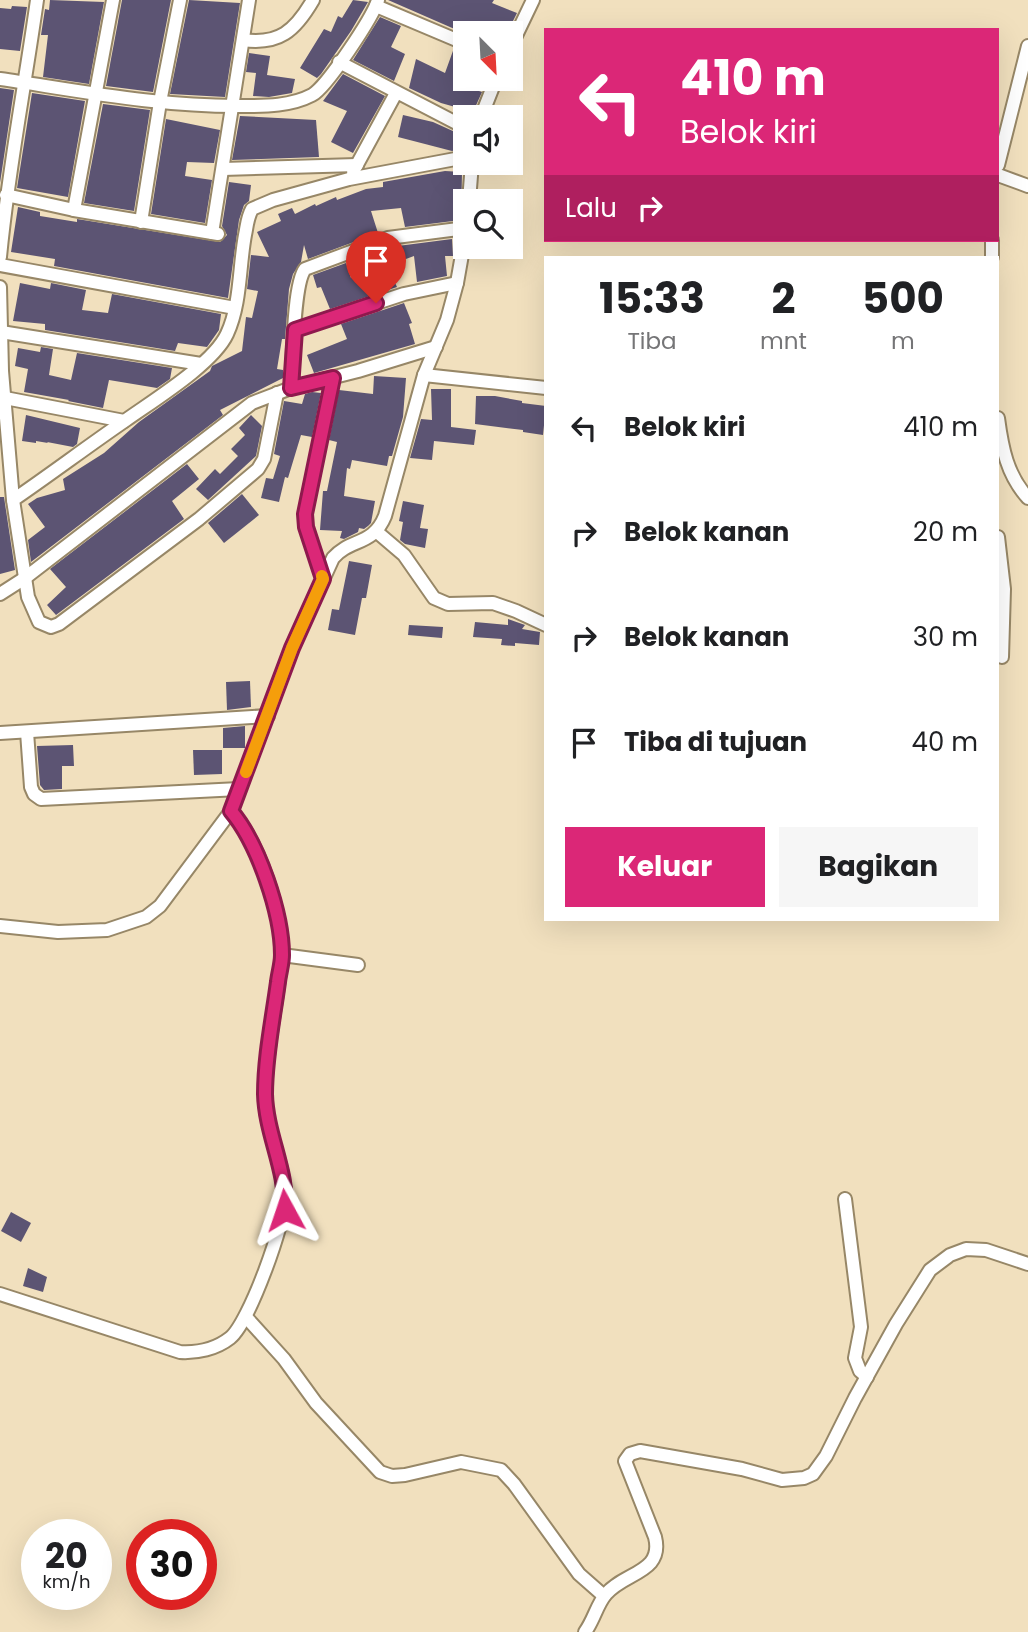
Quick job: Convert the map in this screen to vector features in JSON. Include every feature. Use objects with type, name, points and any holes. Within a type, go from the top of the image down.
[{"type":"street","points":[[0,257],[6,195],[26,83],[37,0]]},
{"type":"street","points":[[74,210],[113,0]]},
{"type":"street","points":[[141,222],[180,0]]},
{"type":"street","points":[[6,195],[74,210],[215,234],[222,169],[248,0]]},
{"type":"street","points":[[243,40],[268,42],[278,37],[299,21],[313,0]]},
{"type":"street","points":[[522,21],[531,1]]},
{"type":"street","points":[[0,79],[160,102],[233,106],[293,102],[311,96],[325,85],[377,3],[453,38]]},
{"type":"street","points":[[999,161],[1028,46]]},
{"type":"street","points":[[339,62],[453,122]]},
{"type":"street","points":[[349,179],[396,93]]},
{"type":"street","points":[[13,500],[201,364],[225,338],[235,308],[240,257],[252,209],[273,200],[349,179],[453,160]]},
{"type":"street","points":[[222,169],[357,165]]},
{"type":"street","points":[[999,175],[1028,186]]},
{"type":"street","points":[[291,388],[300,280],[305,269],[388,239],[453,232]]},
{"type":"street","points":[[0,926],[78,932],[107,930],[146,917],[171,894],[231,811],[292,648],[336,554],[377,532],[385,516],[424,376],[447,320],[461,259]]},
{"type":"street","points":[[0,265],[235,308]]},
{"type":"street","points":[[295,330],[404,294],[457,283]]},
{"type":"street","points":[[0,287],[13,500],[27,597],[39,622],[51,627],[59,624],[199,519],[258,469],[264,459],[277,393]]},
{"type":"street","points":[[1,332],[201,364]]},
{"type":"street","points":[[0,594],[25,578],[252,403],[291,388],[436,347]]},
{"type":"street","points":[[424,376],[544,388]]},
{"type":"street","points":[[323,579],[306,527],[305,514],[333,378]]},
{"type":"street","points":[[5,398],[124,421]]},
{"type":"street","points":[[999,426],[1004,473],[1026,493]]},
{"type":"street","points":[[377,532],[404,555],[434,598],[448,604],[493,603],[544,624]]},
{"type":"street","points":[[999,546],[1004,589],[1002,657]]},
{"type":"street","points":[[0,733],[268,716]]},
{"type":"street","points":[[27,732],[31,787],[34,794],[41,799],[239,789]]},
{"type":"street","points":[[0,1294],[180,1352],[201,1351],[229,1339],[246,1317],[285,1210],[283,1180],[271,1140],[265,1093],[282,955],[276,916],[260,859],[250,836],[231,811]]},
{"type":"street","points":[[282,955],[358,965]]},
{"type":"street","points":[[845,1199],[861,1327],[855,1358],[860,1371],[867,1377]]},
{"type":"street","points":[[585,1632],[604,1595],[615,1585],[645,1568],[654,1559],[658,1547],[625,1461],[630,1454],[640,1451],[660,1453],[782,1480],[804,1478],[819,1468],[896,1324],[930,1270],[950,1255],[966,1249],[986,1250],[1028,1264]]},
{"type":"street","points":[[246,1317],[284,1359],[316,1403],[376,1468],[392,1476],[461,1462],[501,1470],[579,1574],[604,1595]]},
{"type":"building","points":[[50,0],[104,2],[89,84],[43,77],[48,35],[41,35],[45,9],[49,10]]},
{"type":"building","points":[[122,0],[171,0],[153,92],[106,86]]},
{"type":"building","points":[[189,0],[240,3],[225,97],[170,94]]},
{"type":"building","points":[[353,0],[368,2],[321,74],[317,78],[300,68],[324,29],[331,32],[338,16],[342,18]]},
{"type":"building","points":[[388,0],[494,0],[492,3],[517,13],[513,21],[453,21],[453,28]]},
{"type":"building","points":[[12,6],[27,7],[20,51],[0,49],[0,8],[11,9]]},
{"type":"building","points":[[380,17],[401,26],[391,47],[405,54],[394,81],[353,60]]},
{"type":"building","points":[[453,51],[453,91],[482,92],[476,105],[453,106],[409,88],[416,59],[445,73]]},
{"type":"building","points":[[249,53],[270,56],[267,75],[295,79],[292,93],[269,97],[253,96],[256,73],[246,72]]},
{"type":"building","points":[[343,74],[385,96],[353,153],[331,142],[347,111],[323,101]]},
{"type":"building","points":[[0,88],[14,90],[0,183]]},
{"type":"building","points":[[32,93],[85,101],[68,197],[17,188]]},
{"type":"building","points":[[103,104],[150,110],[134,211],[84,203]]},
{"type":"building","points":[[403,115],[433,122],[453,131],[453,151],[452,151],[398,137]]},
{"type":"building","points":[[240,116],[316,120],[319,157],[232,160]]},
{"type":"building","points":[[166,119],[220,130],[214,163],[187,162],[185,176],[212,180],[205,223],[151,214]]},
{"type":"building","points":[[445,171],[462,175],[462,189],[453,189],[453,221],[405,227],[401,208],[371,211],[378,233],[308,259],[304,245],[301,262],[293,274],[289,289],[285,339],[282,339],[277,369],[283,370],[283,378],[220,410],[223,415],[31,562],[28,540],[45,527],[28,504],[37,498],[65,490],[63,479],[104,453],[139,422],[210,371],[212,366],[242,351],[246,317],[252,318],[258,291],[247,289],[251,255],[269,257],[257,232],[281,221],[278,214],[292,208],[295,214],[336,197],[337,200],[366,189],[383,187],[383,182]]},
{"type":"building","points":[[229,182],[251,185],[249,201],[244,205],[239,220],[228,298],[54,266],[55,259],[11,252],[18,207],[40,212],[40,216],[77,222],[77,219],[220,242],[227,235],[222,226]]},
{"type":"building","points":[[452,239],[453,256],[445,256],[447,276],[417,282],[414,256],[387,266],[397,287],[330,309],[321,287],[317,288],[313,275],[346,263],[351,278],[372,270],[367,255],[390,247]]},
{"type":"building","points":[[20,283],[50,289],[51,283],[86,290],[82,310],[108,313],[112,294],[221,314],[219,330],[207,347],[178,343],[175,351],[45,330],[45,324],[13,321]]},
{"type":"building","points":[[404,303],[412,323],[409,324],[415,344],[314,373],[307,355],[347,339],[341,324]]},
{"type":"building","points":[[41,347],[53,349],[49,375],[71,380],[77,353],[172,368],[170,379],[157,388],[109,380],[103,408],[24,392],[28,369],[15,366],[18,348],[40,352]]},
{"type":"building","points":[[374,376],[406,378],[403,417],[387,466],[352,460],[350,469],[347,468],[344,496],[375,501],[371,523],[344,539],[340,538],[342,531],[320,530],[323,491],[327,491],[337,442],[329,440],[339,390],[373,394]]},
{"type":"building","points":[[431,389],[451,389],[451,427],[476,430],[474,445],[434,441],[432,460],[410,458],[421,419],[432,420]]},
{"type":"building","points":[[321,393],[312,437],[301,435],[279,502],[261,498],[266,478],[273,479],[280,456],[274,454],[284,401],[302,404],[305,394]]},
{"type":"building","points":[[476,396],[495,396],[544,406],[543,435],[475,424]]},
{"type":"building","points":[[26,415],[80,428],[77,444],[73,447],[22,441]]},
{"type":"building","points":[[251,415],[262,426],[256,456],[208,500],[196,489],[215,469],[220,474],[238,456],[231,449],[245,435],[239,428]]},
{"type":"building","points":[[187,464],[199,479],[172,501],[184,519],[56,615],[47,605],[66,587],[50,569]]},
{"type":"building","points":[[242,494],[259,515],[224,543],[208,523]]},
{"type":"building","points":[[0,497],[4,497],[15,570],[0,574]]},
{"type":"building","points":[[403,501],[424,505],[420,528],[428,529],[425,548],[405,544],[400,540],[403,522],[399,521]]},
{"type":"building","points":[[349,561],[372,565],[355,635],[328,630],[332,609],[339,610]]},
{"type":"building","points":[[508,619],[525,625],[522,629],[540,632],[539,645],[501,645],[502,639],[473,637],[475,622],[508,625]]},
{"type":"building","points":[[409,625],[443,627],[442,638],[408,635]]},
{"type":"building","points":[[250,681],[251,707],[227,710],[226,682]]},
{"type":"building","points":[[245,726],[245,748],[223,748],[223,728]]},
{"type":"building","points":[[73,745],[74,766],[62,766],[62,789],[44,790],[40,785],[37,746]]},
{"type":"building","points":[[193,750],[222,750],[222,774],[194,775]]},
{"type":"building","points":[[11,1212],[31,1223],[21,1242],[1,1231]]},
{"type":"building","points":[[28,1268],[47,1277],[43,1292],[23,1286]]},
{"type":"slow traffic","points":[[246,772],[322,576]]},
{"type":"route","points":[[285,1210],[283,1180],[271,1140],[265,1093],[282,955],[276,916],[260,859],[250,836],[231,811],[292,648],[323,579],[306,527],[305,514],[333,378],[291,388],[295,330],[376,303]]}]
